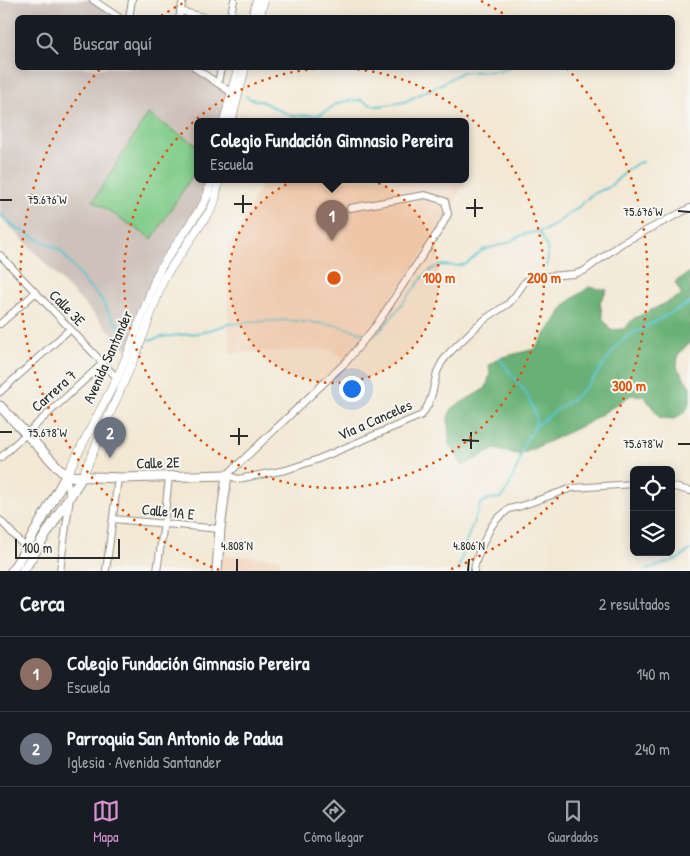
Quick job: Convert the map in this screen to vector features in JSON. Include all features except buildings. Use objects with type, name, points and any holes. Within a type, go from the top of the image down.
[{"type":"main road","points":[[0,406],[66,476]]},
{"type":"main road","name":"Calle 2E","points":[[66,476],[118,478],[227,475]]},
{"type":"main road","points":[[217,571],[227,475]]},
{"type":"main road","name":"Avenida Santander","points":[[12,571],[66,476]]},
{"type":"main road","name":"Avenida Santander","points":[[23,571],[82,477]]},
{"type":"street","points":[[93,0],[116,15]]},
{"type":"street","points":[[130,15],[132,0]]},
{"type":"street","points":[[180,14],[183,0]]},
{"type":"street","points":[[231,15],[234,0]]},
{"type":"street","points":[[253,15],[256,0]]},
{"type":"street","points":[[260,15],[264,0]]},
{"type":"street","points":[[198,70],[234,94]]},
{"type":"street","points":[[218,83],[221,70]]},
{"type":"street","points":[[231,118],[238,70]]},
{"type":"street","points":[[225,118],[244,70]]},
{"type":"street","name":"Avenida Santander","points":[[66,476],[117,378],[156,277],[203,205],[210,183]]},
{"type":"street","name":"Avenida Santander","points":[[82,477],[137,352],[164,278],[212,208],[218,183]]},
{"type":"street","points":[[227,475],[347,361],[377,324],[443,225],[448,214],[445,201],[425,195],[350,208]]},
{"type":"street","name":"Vía a Canceles","points":[[227,475],[238,479],[286,470],[316,460],[422,415],[428,406],[437,372],[442,362],[478,325],[508,304],[529,279],[574,274],[584,271],[622,243],[690,208]]},
{"type":"street","name":"Calle 3E","points":[[0,255],[117,378]]},
{"type":"street","points":[[0,324],[35,293]]},
{"type":"street","points":[[0,392],[70,329]]},
{"type":"street","name":"Carrera 7","points":[[0,458],[103,363]]},
{"type":"street","points":[[60,571],[70,498],[66,476]]},
{"type":"street","points":[[157,571],[169,477]]},
{"type":"street","points":[[106,571],[118,478]]},
{"type":"street","points":[[474,571],[474,565],[480,549],[491,527],[509,509],[572,488],[630,484]]},
{"type":"street","points":[[675,487],[690,491]]},
{"type":"street","name":"Calle 1A E","points":[[113,519],[220,530]]},
{"type":"street","points":[[0,520],[26,548]]},
{"type":"shaded area","points":[[0,0],[93,0],[117,15],[15,15],[15,70],[198,70],[231,92],[225,118],[194,118],[194,183],[210,183],[208,194],[161,267],[129,351],[0,216]]},
{"type":"shaded area","points":[[262,183],[464,183],[440,229],[347,361],[331,349],[230,353],[226,253]]},
{"type":"shaded area","points":[[218,556],[280,558],[279,571],[217,571]]},
{"type":"green space","points":[[148,114],[194,143],[194,173],[152,239],[93,201]]},
{"type":"green space","points":[[690,272],[690,344],[678,355],[677,367],[690,387],[690,403],[685,412],[674,419],[660,418],[644,396],[631,395],[588,423],[520,455],[494,449],[463,466],[449,444],[448,417],[452,408],[486,388],[490,374],[489,365],[499,358],[535,349],[567,303],[589,287],[607,290],[600,302],[603,319],[611,330],[624,329],[633,319],[682,295],[675,282]]},
{"type":"waterway","points":[[246,96],[261,101],[291,116],[318,115],[336,104],[346,101],[361,100],[371,105],[379,106],[404,102],[462,72],[503,70]]},
{"type":"waterway","points":[[145,338],[151,340],[199,333],[229,324],[286,320],[336,325],[373,336],[379,332],[423,277],[432,269],[441,265],[457,266],[466,264],[483,250],[507,243],[522,235],[551,227],[581,205],[591,195],[608,188],[629,169],[643,162]]},
{"type":"waterway","points":[[0,213],[14,227],[60,250],[88,286],[100,297],[108,312],[123,332],[131,334]]},
{"type":"waterway","points":[[539,231],[547,247],[546,267]]},
{"type":"waterway","points":[[458,571],[467,539],[480,505],[489,499],[500,498],[504,494],[518,466],[525,442],[535,427],[579,394],[594,378],[617,346],[628,336],[690,303]]},
{"type":"waterway","points":[[499,358],[527,394],[536,415],[535,427]]},
{"type":"waterway","points":[[644,571],[678,559],[690,550]]},
{"type":"place","name":"Colegio Fundación Gimnasio Pereira","points":[[332,241]]},
{"type":"place","name":"Parroquia San Antonio de Padua","points":[[110,458]]}]
